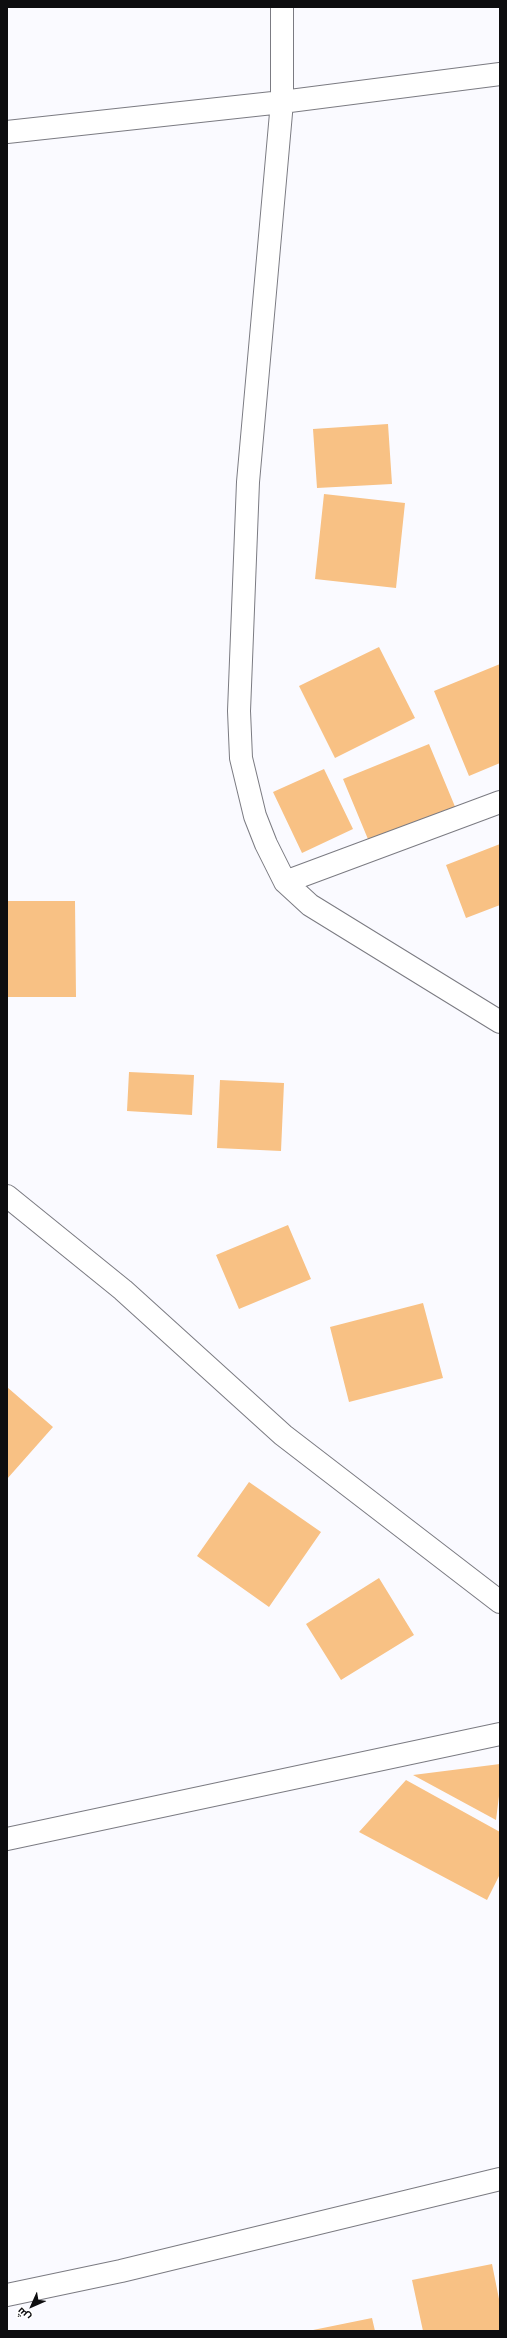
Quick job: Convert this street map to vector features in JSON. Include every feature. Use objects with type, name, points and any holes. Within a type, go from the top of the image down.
[{"type":"street","points":[[282,7],[282,102],[248,482],[239,711],[241,758],[247,785],[266,844],[285,882],[310,905],[500,1022]]},
{"type":"street","points":[[7,132],[282,102],[500,74]]},
{"type":"street","points":[[285,882],[500,802]]},
{"type":"street","points":[[7,1196],[123,1290],[283,1435],[500,1602]]},
{"type":"street","points":[[7,1839],[500,1734]]},
{"type":"street","points":[[7,2294],[128,2269],[500,2179]]},
{"type":"building","points":[[388,424],[392,484],[317,488],[313,429]]},
{"type":"building","points":[[324,494],[405,503],[396,588],[315,579]]},
{"type":"building","points":[[379,647],[415,718],[335,758],[299,686]]},
{"type":"building","points":[[500,664],[500,763],[469,776],[434,691]]},
{"type":"building","points":[[429,744],[456,809],[370,844],[343,779]]},
{"type":"building","points":[[324,769],[353,829],[302,853],[273,792]]},
{"type":"building","points":[[500,844],[500,905],[466,918],[446,865]]},
{"type":"building","points":[[7,901],[75,901],[76,997],[7,997]]},
{"type":"building","points":[[129,1072],[194,1075],[192,1115],[127,1111]]},
{"type":"building","points":[[220,1080],[284,1083],[281,1151],[217,1148]]},
{"type":"building","points":[[288,1225],[311,1279],[239,1309],[216,1255]]},
{"type":"building","points":[[423,1303],[443,1378],[349,1402],[330,1327]]},
{"type":"building","points":[[7,1387],[53,1427],[7,1479]]},
{"type":"building","points":[[249,1482],[321,1532],[269,1607],[197,1556]]},
{"type":"building","points":[[379,1578],[414,1635],[341,1680],[306,1624]]},
{"type":"building","points":[[500,1764],[500,1788],[496,1820],[413,1775]]},
{"type":"building","points":[[406,1780],[500,1832],[500,1874],[487,1900],[359,1832]]},
{"type":"building","points":[[492,2264],[500,2304],[500,2331],[423,2331],[412,2280]]},
{"type":"building","points":[[372,2318],[375,2331],[313,2331],[313,2330]]}]
